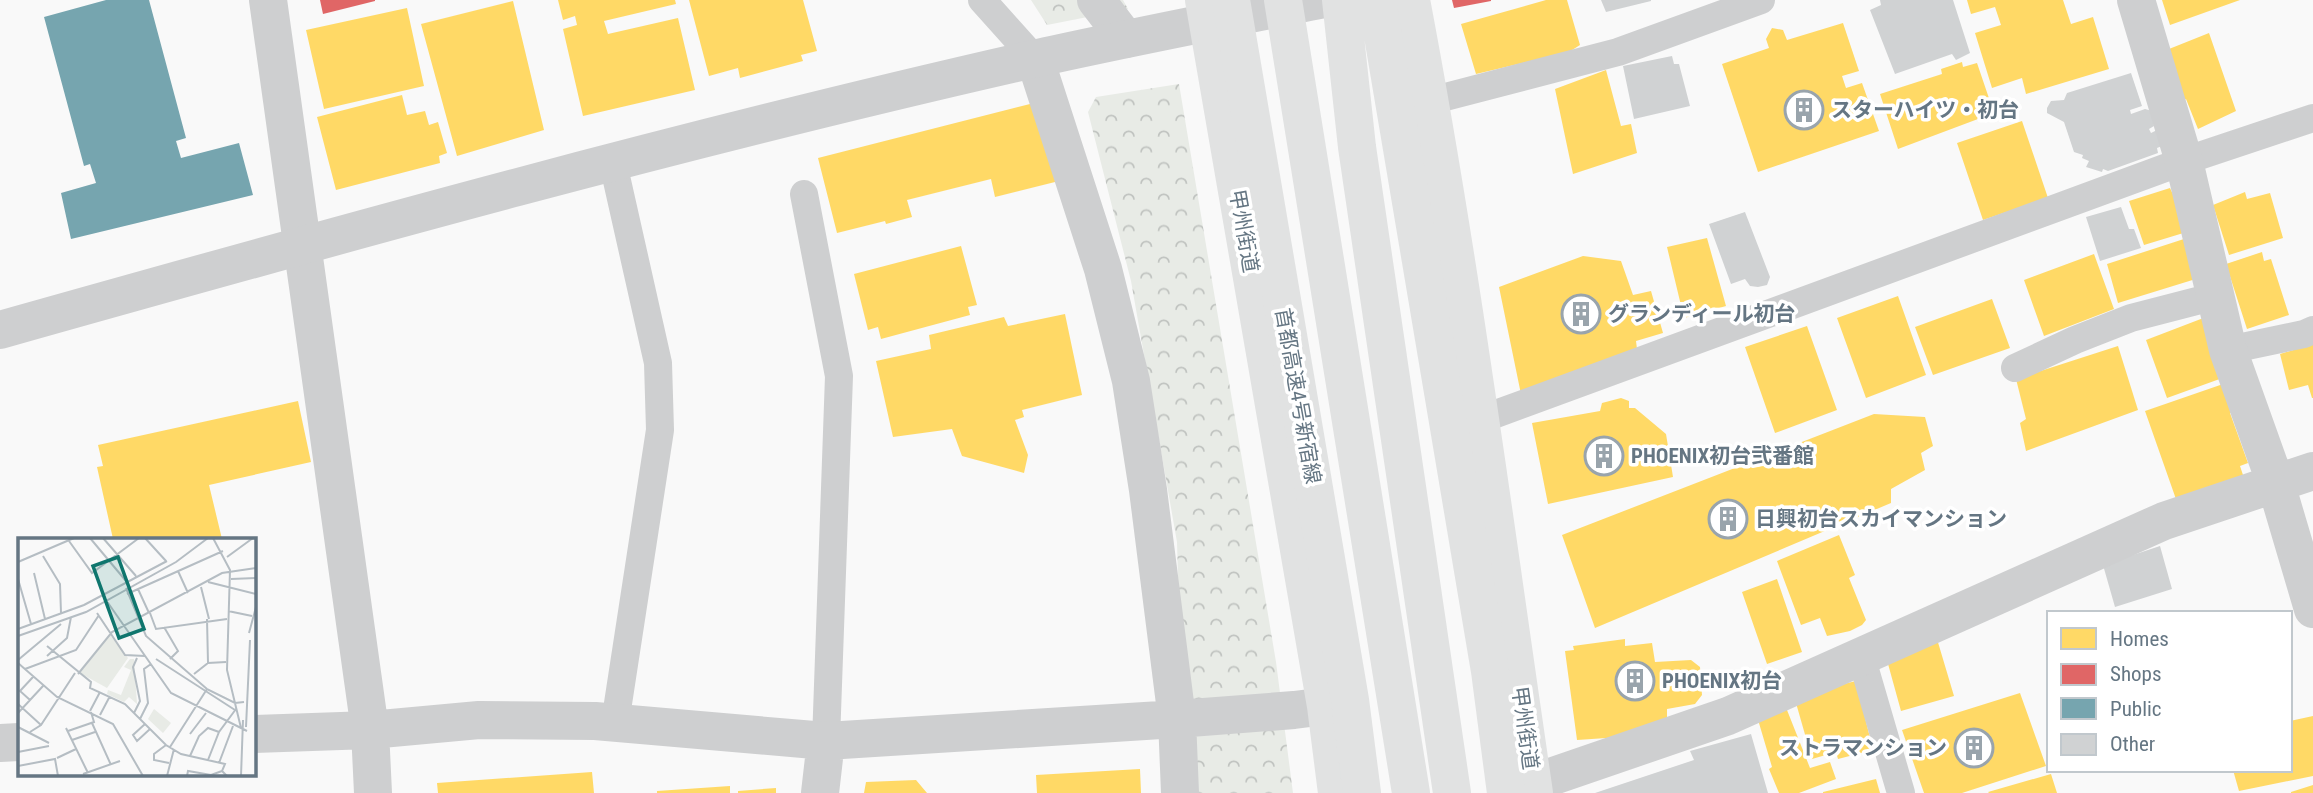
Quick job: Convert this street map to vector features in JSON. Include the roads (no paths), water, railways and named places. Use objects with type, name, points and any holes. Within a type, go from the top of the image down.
[{"type":"highway","points":[[1283,0],[1410,793]]},
{"type":"highway","points":[[1341,0],[1357,147],[1452,793]]},
{"type":"highway","points":[[1377,0],[1490,671],[1524,789]]},
{"type":"highway","name":"甲州街道","points":[[1411,0],[1482,419],[1524,789]]},
{"type":"highway","name":"甲州街道","points":[[1215,8],[1326,706],[1337,793]]},
{"type":"highway","name":"首都高速4号新宿線","points":[[1215,8],[1350,700],[1362,793]]},
{"type":"street","points":[[268,0],[370,730],[373,793]]},
{"type":"street","points":[[1096,0],[1126,39]]},
{"type":"street","points":[[0,330],[303,244],[613,163],[784,119],[1126,39],[1215,8],[1320,0]]},
{"type":"street","points":[[2136,0],[2184,161],[2228,350],[2276,484],[2313,609]]},
{"type":"street","points":[[1035,59],[1103,269],[1131,381],[1148,490],[1177,719],[1180,793]]},
{"type":"street","points":[[1524,789],[1728,716],[2164,521],[2313,471]]},
{"type":"street","points":[[256,734],[370,730],[479,720],[615,723],[826,741],[1177,719],[1326,706]]},
{"type":"street","points":[[820,793],[826,741]]},
{"type":"street","points":[[0,743],[18,742]]},
{"type":"lane","points":[[982,0],[1035,59]]},
{"type":"lane","points":[[1430,101],[1618,52],[1761,0]]},
{"type":"lane","points":[[1482,419],[2184,161],[2313,118]]},
{"type":"lane","points":[[613,163],[658,363],[660,429],[615,723]]},
{"type":"lane","points":[[804,194],[839,376],[826,741]]},
{"type":"lane","points":[[2015,368],[2131,318],[2216,296]]},
{"type":"lane","points":[[2228,350],[2313,330]]},
{"type":"lane","points":[[1861,656],[1900,793]]},
{"type":"place","name":"スターハイツ・初台","points":[[1804,110]]},
{"type":"place","name":"グランディール初台","points":[[1581,314]]},
{"type":"place","name":"PHOENIX初台弐番館","points":[[1604,456]]},
{"type":"place","name":"日興初台スカイマンション","points":[[1728,519]]},
{"type":"place","name":"PHOENIX初台","points":[[1635,681]]},
{"type":"place","name":"ストラマンション","points":[[1974,748]]}]
